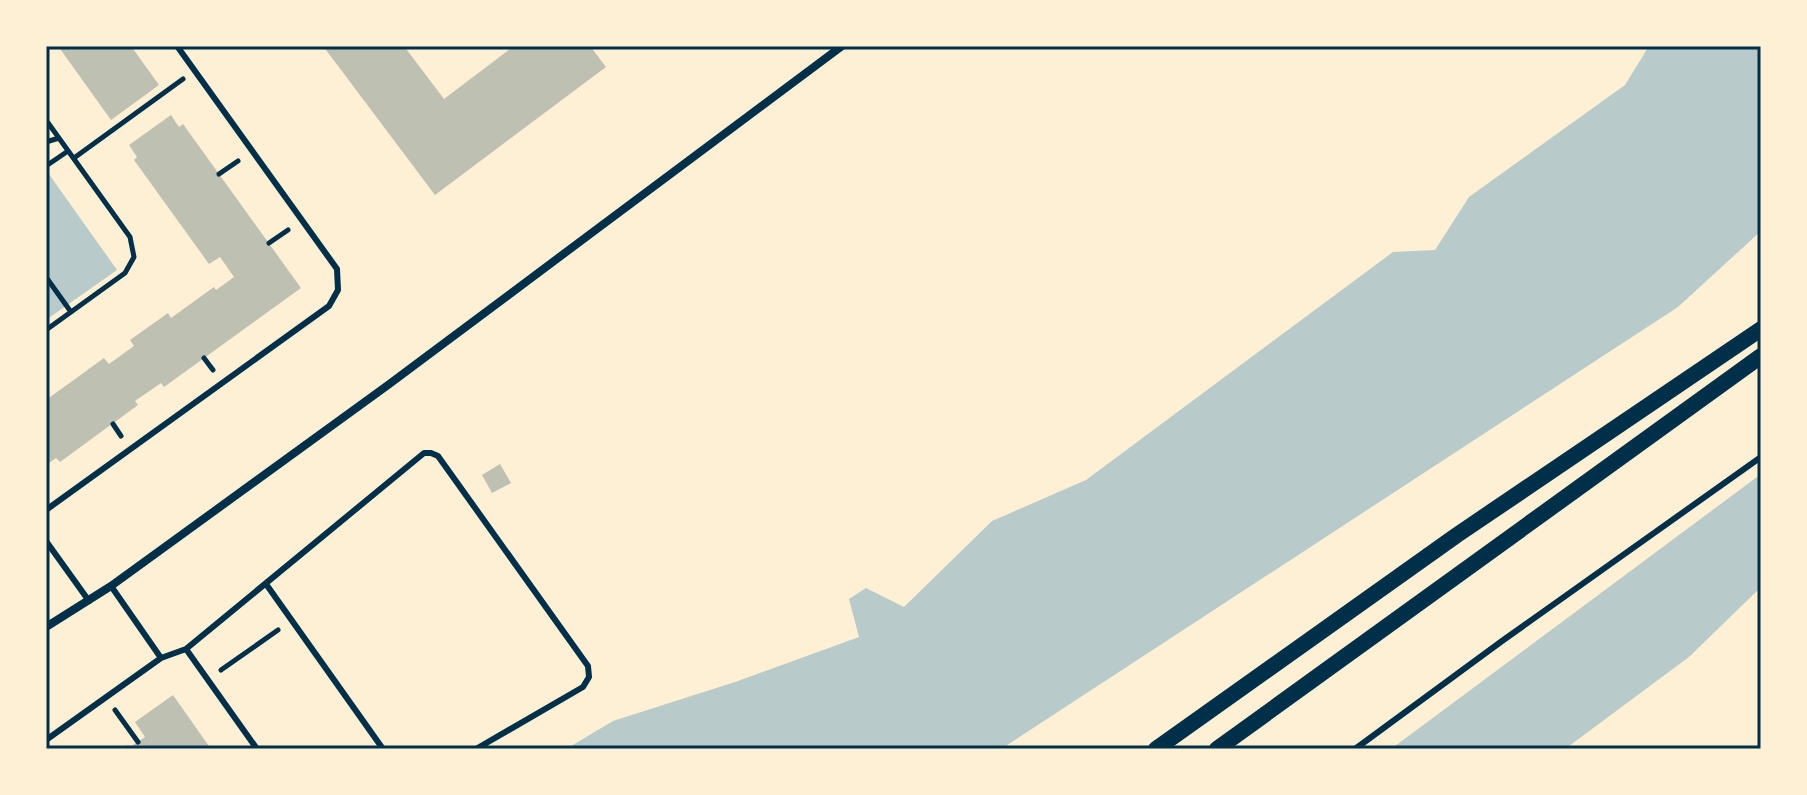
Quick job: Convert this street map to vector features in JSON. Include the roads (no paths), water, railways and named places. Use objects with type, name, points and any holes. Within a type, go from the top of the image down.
[{"type":"main road","points":[[1156,749],[1457,535],[1761,329]]},
{"type":"main road","points":[[1217,749],[1761,356]]},
{"type":"street","points":[[46,627],[111,586],[401,376],[842,46]]},
{"type":"lane","points":[[46,510],[329,306],[338,290],[337,269],[177,46]]},
{"type":"lane","points":[[46,740],[161,658],[186,649],[424,453],[431,453],[438,456],[588,666],[589,677],[583,687],[476,749]]},
{"type":"lane","points":[[1355,749],[1761,457]]},
{"type":"lane","points":[[46,541],[89,601]]},
{"type":"lane","points":[[266,584],[383,749]]},
{"type":"lane","points":[[111,586],[161,658]]},
{"type":"lane","points":[[186,649],[257,749]]}]
